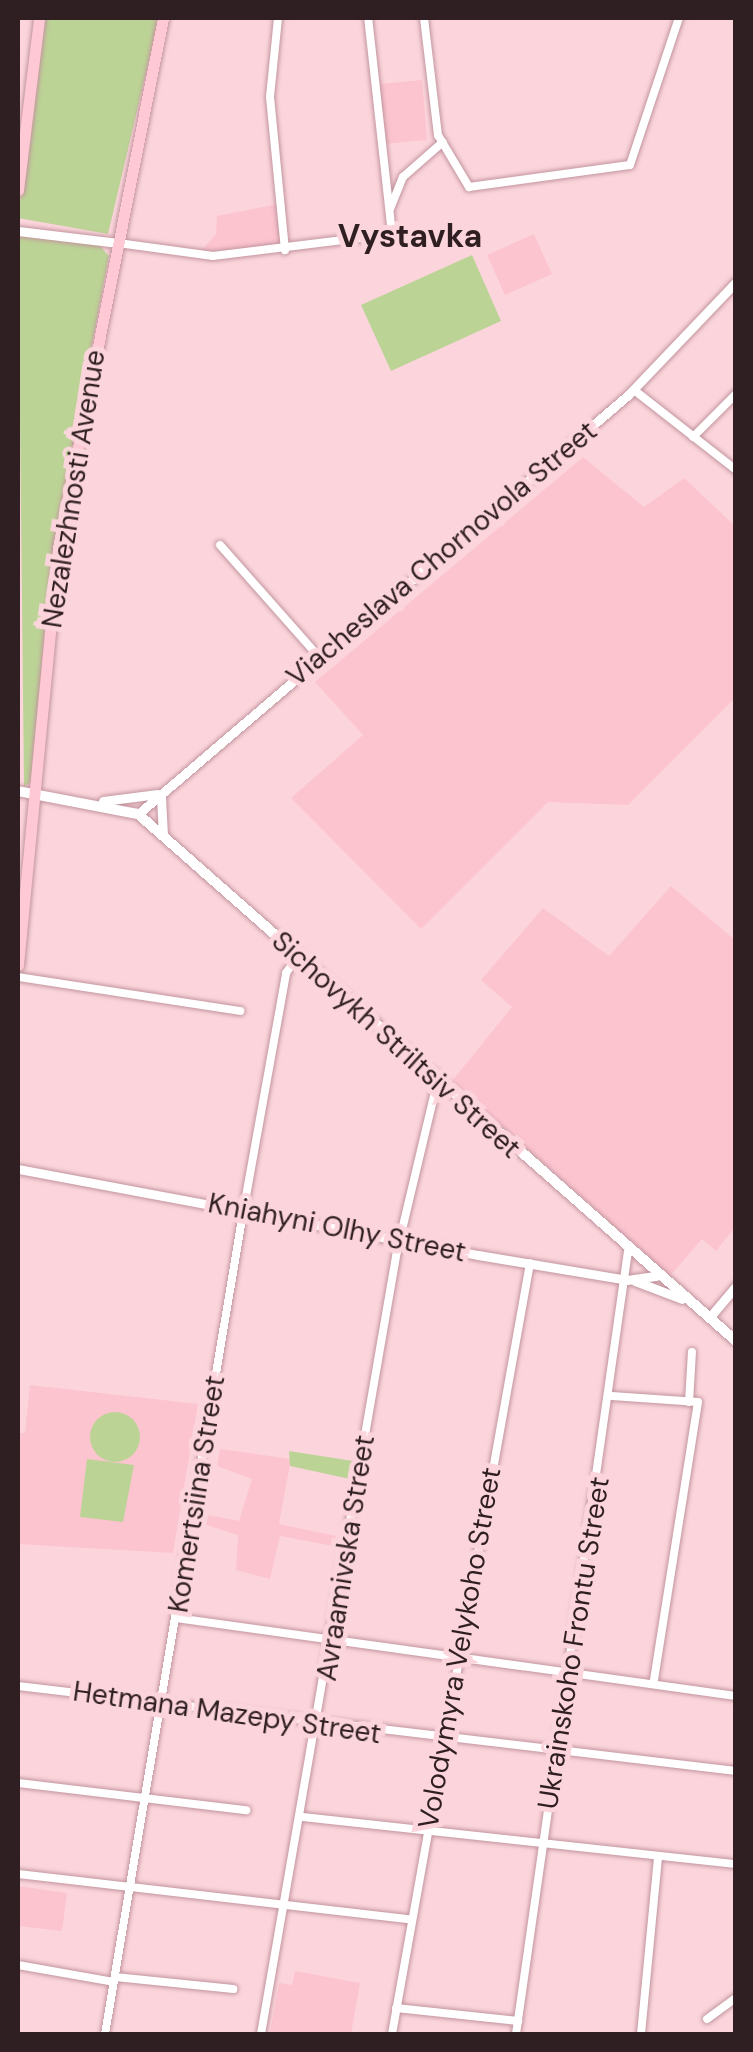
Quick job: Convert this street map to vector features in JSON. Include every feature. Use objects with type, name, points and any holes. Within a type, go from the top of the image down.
[{"type":"main road","points":[[18,190],[39,18]]},
{"type":"main road","name":"Nezalezhnosti Avenue","points":[[18,965],[55,567],[164,18]]},
{"type":"main road","name":"Sichovykh Striltsiv Street","points":[[18,791],[103,801],[138,814],[437,1084],[736,1341]]},
{"type":"street","points":[[278,18],[270,97],[285,250]]},
{"type":"street","points":[[18,231],[204,256],[285,250],[392,234],[368,18]]},
{"type":"street","points":[[424,18],[443,142],[470,187],[632,163],[678,18]]},
{"type":"street","points":[[427,29],[434,18]]},
{"type":"street","points":[[390,210],[403,177],[443,142]]},
{"type":"street","name":"Viacheslava Chornovola Street","points":[[138,814],[634,390],[736,282]]},
{"type":"street","points":[[634,390],[736,470]]},
{"type":"street","points":[[693,437],[736,394]]},
{"type":"street","points":[[220,544],[320,658]]},
{"type":"street","points":[[103,801],[165,790]]},
{"type":"street","points":[[165,790],[156,812],[167,840]]},
{"type":"street","name":"Komertsiina Street","points":[[106,2034],[244,1209],[286,973],[297,958]]},
{"type":"street","points":[[18,977],[240,1012]]},
{"type":"street","name":"Avraamivska Street","points":[[261,2034],[319,1726],[399,1241],[437,1084]]},
{"type":"street","name":"Kniahyni Olhy Street","points":[[18,1169],[627,1280],[657,1276]]},
{"type":"street","name":"Ukrainskoho Frontu Street","points":[[516,2034],[612,1396],[628,1251]]},
{"type":"street","name":"Volodymyra Velykoho Street","points":[[392,2034],[409,1919],[530,1263]]},
{"type":"street","points":[[627,1280],[682,1298]]},
{"type":"street","points":[[709,1318],[736,1286]]},
{"type":"street","points":[[689,1402],[692,1352]]},
{"type":"street","points":[[612,1396],[698,1402],[654,1680]]},
{"type":"street","points":[[176,1618],[654,1680],[736,1696]]},
{"type":"street","name":"Hetmana Mazepy Street","points":[[18,1686],[444,1741],[736,1771]]},
{"type":"street","points":[[18,1783],[147,1795],[246,1810]]},
{"type":"street","points":[[302,1817],[658,1859],[736,1864]]},
{"type":"street","points":[[640,2034],[658,1859]]},
{"type":"street","points":[[18,1874],[409,1919]]},
{"type":"street","points":[[18,1965],[114,1979],[234,1989]]},
{"type":"street","points":[[707,2020],[736,1998]]},
{"type":"street","points":[[396,2008],[518,2021]]},
{"type":"shaded area","points":[[422,80],[427,140],[385,144],[380,84]]},
{"type":"shaded area","points":[[278,204],[283,247],[200,252],[216,234],[217,216]]},
{"type":"shaded area","points":[[534,234],[552,274],[505,295],[487,255]]},
{"type":"shaded area","points":[[583,457],[644,507],[684,478],[735,526],[735,698],[628,805],[548,802],[421,929],[291,798],[363,735],[315,682]]},
{"type":"shaded area","points":[[671,886],[735,940],[735,1227],[716,1251],[702,1239],[670,1276],[452,1081],[512,1007],[481,980],[543,908],[609,956]]},
{"type":"shaded area","points":[[30,1385],[198,1404],[173,1553],[18,1544],[18,1433],[25,1433]]},
{"type":"shaded area","points":[[220,1449],[291,1459],[279,1524],[336,1536],[333,1546],[280,1536],[270,1579],[236,1570],[238,1535],[206,1525],[208,1515],[239,1521],[252,1479],[217,1466]]},
{"type":"shaded area","points":[[18,1886],[67,1893],[62,1931],[18,1926]]},
{"type":"shaded area","points":[[295,1971],[360,1983],[351,2034],[270,2034],[279,1983],[292,1985]]},
{"type":"green space","points":[[42,18],[159,18],[108,234],[18,218]]},
{"type":"green space","points":[[18,235],[99,245],[109,256],[50,566],[32,781],[24,787]]},
{"type":"green space","points":[[472,255],[501,321],[391,371],[361,305]]},
{"type":"green space","points":[[115,1412],[133,1419],[140,1437],[133,1455],[115,1462],[97,1455],[90,1437],[97,1419]]},
{"type":"green space","points":[[289,1451],[353,1461],[350,1479],[290,1466]]},
{"type":"green space","points":[[87,1459],[134,1465],[123,1522],[80,1517]]},
{"type":"district","name":"Vystavka","points":[[410,236]]}]
